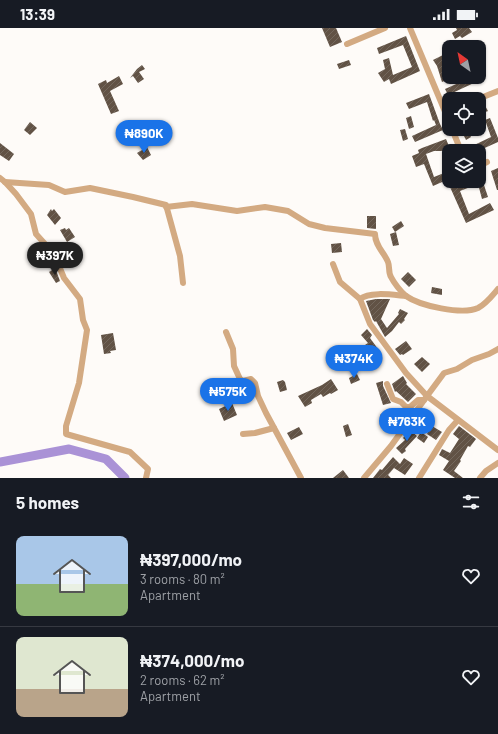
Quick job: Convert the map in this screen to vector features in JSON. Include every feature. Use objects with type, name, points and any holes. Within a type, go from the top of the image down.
[{"type":"street","points":[[347,44],[385,28]]},
{"type":"street","points":[[410,28],[442,101]]},
{"type":"street","points":[[486,96],[498,91]]},
{"type":"street","points":[[3,180],[49,185],[66,192],[90,188],[166,205],[180,256],[183,283]]},
{"type":"street","points":[[3,180],[31,214],[36,234],[54,254],[64,278],[80,299],[83,320],[87,330],[79,383],[66,426],[66,434],[130,452],[148,469],[146,478]]},
{"type":"street","points":[[166,207],[192,204],[237,211],[265,207],[288,211],[309,224],[325,228],[375,234],[375,238],[381,251],[388,262],[390,275],[406,296]]},
{"type":"street","points":[[333,264],[340,282],[360,299],[370,324],[426,398],[498,450]]},
{"type":"street","points":[[360,299],[364,296],[375,294],[406,296],[423,304],[460,311],[476,309],[484,305],[498,289]]},
{"type":"street","points":[[226,332],[233,349],[234,366],[240,379],[243,381],[251,379],[255,383],[258,396],[301,478]]},
{"type":"street","points":[[364,478],[391,446],[444,373],[457,369],[472,360],[498,349]]},
{"type":"street","points":[[387,384],[393,399],[401,402],[408,408],[418,400],[426,398]]},
{"type":"street","points":[[419,478],[449,430],[458,420]]},
{"type":"street","points":[[243,434],[255,433],[274,428]]},
{"type":"street","points":[[480,478],[486,471],[498,463]]},
{"type":"building","points":[[322,28],[336,28],[342,42],[330,47]]},
{"type":"building","points":[[456,28],[469,28],[472,32],[462,38],[460,36],[455,39],[452,33],[457,30]]},
{"type":"building","points":[[406,36],[420,71],[391,84],[389,79],[384,82],[378,73],[385,69],[383,60],[389,58],[393,75],[412,67],[403,45],[379,54],[377,48]]},
{"type":"building","points":[[442,56],[442,82],[437,66],[433,60]]},
{"type":"building","points":[[349,60],[351,65],[339,69],[337,64]]},
{"type":"building","points":[[142,65],[145,69],[139,72],[144,79],[138,83],[133,76],[130,78]]},
{"type":"building","points":[[119,76],[123,84],[110,91],[119,111],[111,114],[98,84],[106,80],[107,83]]},
{"type":"building","points":[[456,84],[472,84],[454,92],[446,92],[445,89]]},
{"type":"building","points":[[429,94],[442,130],[415,142],[412,136],[436,125],[434,120],[433,121],[427,102],[409,109],[406,103]]},
{"type":"building","points":[[411,116],[414,127],[409,129],[406,118]]},
{"type":"building","points":[[490,118],[498,138],[498,142],[486,147],[486,144],[476,144],[491,137],[486,120]]},
{"type":"building","points":[[30,122],[37,128],[30,135],[24,130]]},
{"type":"building","points":[[405,129],[408,139],[403,141],[400,130]]},
{"type":"building","points":[[464,136],[470,136],[471,137],[466,140]]},
{"type":"building","points":[[446,139],[448,144],[442,144],[442,151],[434,151],[426,154],[434,177],[442,174],[442,182],[433,186],[424,164],[416,167],[412,156],[419,153],[418,150]]},
{"type":"building","points":[[0,143],[14,154],[9,161],[0,155]]},
{"type":"building","points":[[147,147],[151,155],[143,160],[137,153]]},
{"type":"building","points":[[498,168],[498,190],[497,190],[491,171]]},
{"type":"building","points":[[450,188],[468,188],[460,191],[469,214],[490,203],[494,210],[466,223]]},
{"type":"building","points":[[479,188],[485,188],[488,197],[482,199]]},
{"type":"building","points":[[51,209],[52,211],[54,209],[61,218],[55,225],[47,215]]},
{"type":"building","points":[[367,216],[376,216],[376,229],[367,228]]},
{"type":"building","points":[[401,221],[404,226],[395,232],[392,227]]},
{"type":"building","points":[[65,228],[66,230],[69,228],[75,237],[67,242],[60,230]]},
{"type":"building","points":[[396,232],[399,245],[393,246],[390,234]]},
{"type":"building","points":[[341,243],[342,252],[332,253],[331,244]]},
{"type":"building","points":[[55,268],[60,281],[56,283],[49,272]]},
{"type":"building","points":[[408,272],[416,280],[409,287],[401,279]]},
{"type":"building","points":[[432,287],[442,289],[442,295],[431,293]]},
{"type":"building","points":[[390,299],[381,319],[387,328],[399,314],[400,309],[408,313],[404,319],[405,320],[401,324],[399,322],[385,337],[376,321],[375,322],[373,320],[366,301]]},
{"type":"building","points":[[367,329],[372,335],[370,338],[378,349],[371,354],[365,345],[368,343],[361,335]]},
{"type":"building","points":[[113,333],[116,350],[110,351],[111,353],[104,354],[101,335]]},
{"type":"building","points":[[406,341],[412,349],[403,355],[400,355],[395,349]]},
{"type":"building","points":[[422,357],[430,364],[422,372],[414,364]]},
{"type":"building","points":[[357,374],[360,380],[351,384],[349,378]]},
{"type":"building","points":[[403,376],[407,383],[406,384],[416,394],[408,402],[396,391],[395,392],[392,384]]},
{"type":"building","points":[[331,379],[338,390],[323,397],[321,394],[311,400],[312,403],[305,407],[298,396],[322,385]]},
{"type":"building","points":[[283,380],[287,390],[280,392],[277,382]]},
{"type":"building","points":[[383,381],[383,386],[391,403],[383,405],[376,383]]},
{"type":"building","points":[[232,403],[237,415],[224,421],[219,409]]},
{"type":"building","points":[[388,409],[392,413],[389,415],[398,428],[392,433],[380,415]]},
{"type":"building","points":[[348,424],[352,435],[346,437],[343,426]]},
{"type":"building","points":[[432,426],[442,432],[436,440],[427,434]]},
{"type":"building","points":[[459,426],[476,439],[470,447],[468,446],[460,460],[461,461],[454,471],[463,478],[455,478],[443,470],[449,461],[439,455],[442,449],[450,453],[459,439],[453,434]]},
{"type":"building","points":[[299,427],[303,434],[291,440],[287,433]]},
{"type":"building","points":[[410,430],[417,436],[402,454],[396,448],[405,440],[403,438]]},
{"type":"building","points":[[421,432],[428,437],[424,443],[417,438]]},
{"type":"building","points":[[393,457],[400,464],[404,458],[413,464],[405,475],[394,468],[388,475],[391,478],[373,478],[380,469],[382,470]]},
{"type":"building","points":[[343,470],[349,478],[333,478]]},
{"type":"waterway","points":[[0,462],[69,449],[106,459],[125,478]]}]
